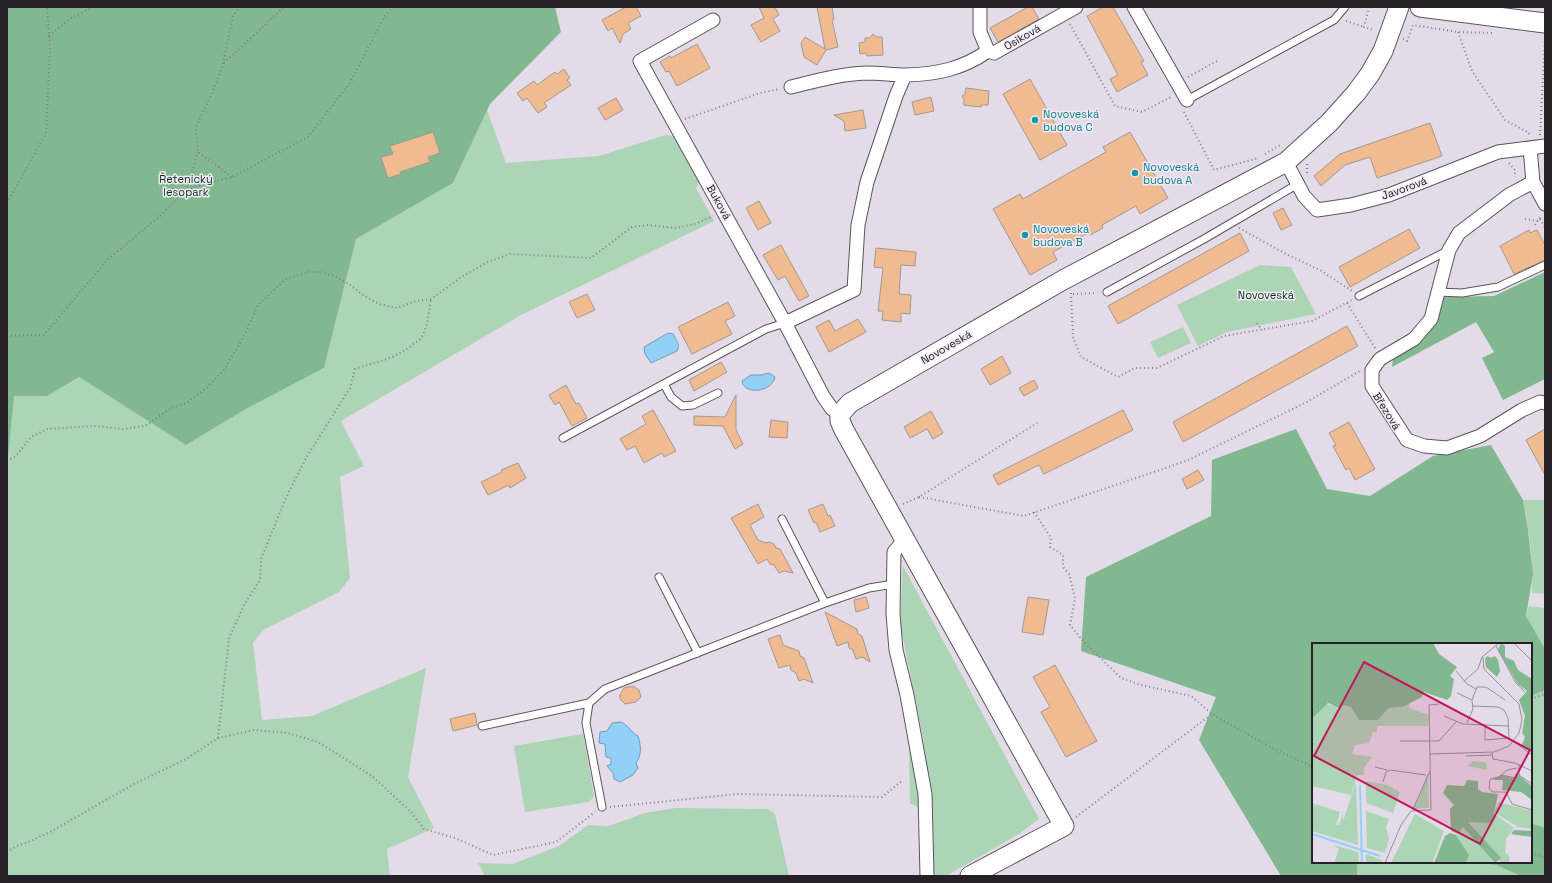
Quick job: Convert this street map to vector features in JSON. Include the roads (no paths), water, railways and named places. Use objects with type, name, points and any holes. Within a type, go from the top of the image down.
[{"type":"street","name":"Osiková","points":[[980,7],[980,32],[988,51],[994,53],[1070,10]]},
{"type":"street","points":[[1134,7],[1185,104]]},
{"type":"street","name":"Novoveská","points":[[840,414],[846,407],[861,396],[1062,280],[1292,157],[1332,121],[1370,74],[1383,51],[1399,7]]},
{"type":"street","points":[[1420,7],[1545,23]]},
{"type":"street","name":"Buková","points":[[713,20],[640,60],[724,211],[826,401],[832,409],[840,414]]},
{"type":"street","points":[[791,87],[840,75],[865,73],[906,75],[941,72],[961,67],[988,51]]},
{"type":"street","points":[[785,323],[854,290],[858,225],[867,182],[896,96],[906,75]]},
{"type":"street","name":"Javorová","points":[[1292,157],[1302,179],[1304,196],[1317,210],[1351,205],[1389,196],[1498,152],[1542,141]]},
{"type":"street","points":[[1530,143],[1533,182],[1544,209]]},
{"type":"street","points":[[1437,292],[1449,250],[1459,234],[1509,195],[1533,182]]},
{"type":"street","name":"Březová","points":[[1437,292],[1431,319],[1414,340],[1382,357],[1372,370],[1372,386],[1407,440],[1424,446],[1447,448],[1473,439],[1522,410],[1540,402],[1545,403]]},
{"type":"street","points":[[840,414],[840,421],[844,430],[1064,826],[970,876]]},
{"type":"street","points":[[905,539],[894,552],[893,614],[896,650],[907,695],[925,794],[927,876]]},
{"type":"lane","points":[[1185,104],[1334,20],[1345,7]]},
{"type":"lane","points":[[1107,292],[1231,224],[1302,179]]},
{"type":"lane","points":[[1359,296],[1449,250]]},
{"type":"lane","points":[[1437,292],[1462,293],[1498,287],[1545,266]]},
{"type":"lane","points":[[563,438],[766,329],[785,323]]},
{"type":"lane","points":[[664,384],[671,397],[682,406],[694,405],[718,393]]},
{"type":"lane","points":[[782,519],[825,603]]},
{"type":"lane","points":[[659,577],[698,652]]},
{"type":"lane","points":[[482,726],[589,703],[605,689],[698,652],[825,603],[869,588],[894,584]]},
{"type":"lane","points":[[589,703],[586,722],[602,807]]},
{"type":"water","points":[[668,333],[673,334],[677,340],[677,351],[651,363],[645,354],[644,347]]},
{"type":"water","points":[[769,373],[775,377],[768,387],[763,389],[752,390],[747,388],[742,381],[751,375]]},
{"type":"water","points":[[621,722],[638,736],[640,750],[636,763],[638,768],[633,775],[620,782],[614,779],[613,773],[607,766],[611,764],[611,758],[606,757],[605,744],[599,743],[600,732],[607,731],[612,723]]},
{"type":"place","name":"Novoveská budova C","points":[[1035,120]]},
{"type":"place","name":"Novoveská budova A","points":[[1135,173]]},
{"type":"place","name":"Novoveská budova B","points":[[1025,235]]},
{"type":"park label","name":"Řetenický lesopark","points":[[186,185]]}]
